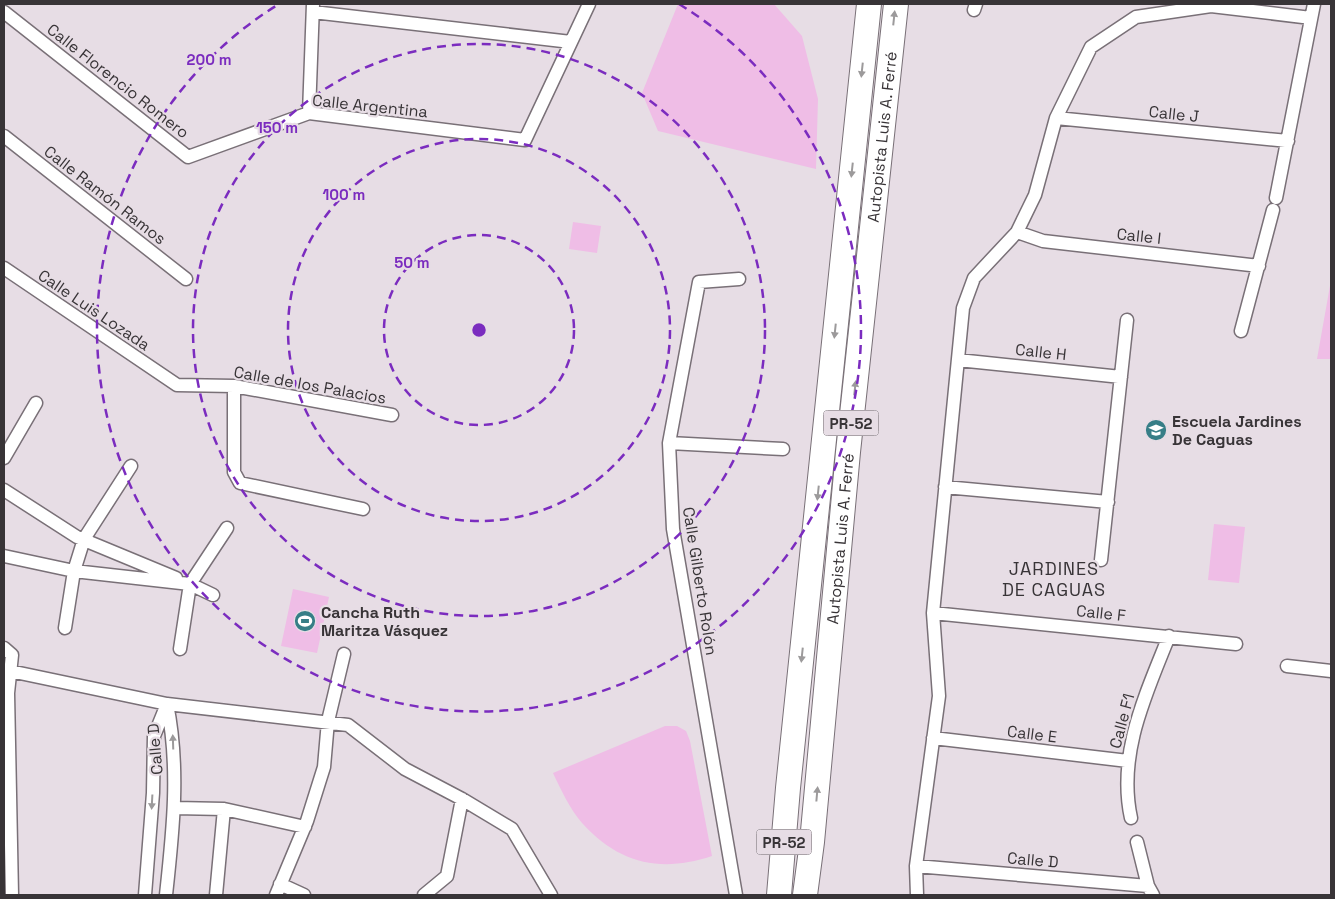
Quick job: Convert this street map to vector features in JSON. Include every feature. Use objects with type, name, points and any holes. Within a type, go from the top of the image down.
[{"type":"highway","name":"Autopista Luis A. Ferré","points":[[779,895],[788,788],[869,4]]},
{"type":"highway","name":"Autopista Luis A. Ferré","points":[[805,895],[812,842],[848,452],[896,4]]},
{"type":"highway","points":[[766,895],[788,788]]},
{"type":"highway","points":[[812,842],[817,895]]},
{"type":"street","points":[[309,113],[313,8],[571,42],[589,4]]},
{"type":"street","points":[[1241,331],[1275,204],[1314,4]]},
{"type":"street","points":[[917,895],[916,866],[939,696],[933,613],[963,308],[974,278],[1017,232],[1035,195],[1056,118],[1090,47],[1136,17],[1211,6],[1311,18]]},
{"type":"street","name":"Calle Florencio Romero","points":[[4,12],[188,157]]},
{"type":"street","name":"Calle Argentina","points":[[188,157],[309,113],[525,140],[571,42]]},
{"type":"street","name":"Calle J","points":[[1056,118],[1288,141]]},
{"type":"street","name":"Calle Ramón Ramos","points":[[4,136],[186,279]]},
{"type":"street","name":"Calle I","points":[[1017,232],[1043,241],[1259,266]]},
{"type":"street","name":"Calle Luis Lozada","points":[[4,268],[165,378]]},
{"type":"street","name":"Calle Gilberto Rolón","points":[[736,895],[673,529],[669,443],[699,282],[739,279]]},
{"type":"street","points":[[1101,560],[1127,320]]},
{"type":"street","name":"Calle H","points":[[958,360],[1121,377]]},
{"type":"street","name":"Calle de los Palacios","points":[[165,378],[177,386],[234,386],[392,415]]},
{"type":"street","points":[[234,386],[234,472],[240,483],[363,509]]},
{"type":"street","points":[[4,458],[36,403]]},
{"type":"street","points":[[669,443],[783,450]]},
{"type":"street","points":[[65,628],[74,571],[84,540],[131,466]]},
{"type":"street","points":[[945,487],[1108,502]]},
{"type":"street","points":[[4,490],[84,540],[213,595]]},
{"type":"street","points":[[180,649],[190,584],[227,528]]},
{"type":"street","points":[[4,556],[74,571],[190,584]]},
{"type":"street","name":"Calle F","points":[[933,613],[1236,644]]},
{"type":"street","name":"Calle F1","points":[[1132,818],[1128,804],[1128,761],[1140,707],[1170,636]]},
{"type":"street","points":[[4,648],[12,655],[8,693],[12,895]]},
{"type":"street","points":[[304,895],[278,890],[305,827],[324,767],[328,721],[344,654]]},
{"type":"street","points":[[1286,666],[1331,671]]},
{"type":"street","points":[[10,672],[167,704],[328,721],[348,725],[404,769],[462,799],[512,829],[551,895]]},
{"type":"street","name":"Calle D","points":[[166,895],[175,808],[173,735],[167,704]]},
{"type":"street","name":"Calle D","points":[[145,895],[153,793],[154,736],[167,704]]},
{"type":"street","name":"Calle E","points":[[933,738],[1128,761]]},
{"type":"street","points":[[424,895],[447,876],[462,799]]},
{"type":"street","points":[[175,808],[224,809],[305,827]]},
{"type":"street","points":[[216,895],[224,809]]},
{"type":"street","name":"Calle D","points":[[916,866],[1150,891],[1137,842]]},
{"type":"shaded area","points":[[678,4],[774,4],[802,36],[818,99],[816,169],[658,131],[642,93]]},
{"type":"shaded area","points":[[573,222],[601,226],[597,253],[569,249]]},
{"type":"shaded area","points":[[1331,280],[1331,359],[1317,359]]},
{"type":"shaded area","points":[[1214,524],[1245,527],[1239,583],[1208,580]]},
{"type":"shaded area","name":"Cancha Ruth Maritza Vásquez","points":[[293,589],[329,597],[317,653],[281,646]]},
{"type":"shaded area","points":[[665,726],[677,726],[686,731],[690,741],[712,856],[675,864],[658,864],[626,856],[596,837],[578,818],[553,773]]},
{"type":"place","name":"Escuela Jardines De Caguas","points":[[1156,430]]},
{"type":"place","name":"Cancha Ruth Maritza Vásquez","points":[[305,621]]},
{"type":"district","name":"JARDINES DE CAGUAS","points":[[1054,578]]}]
